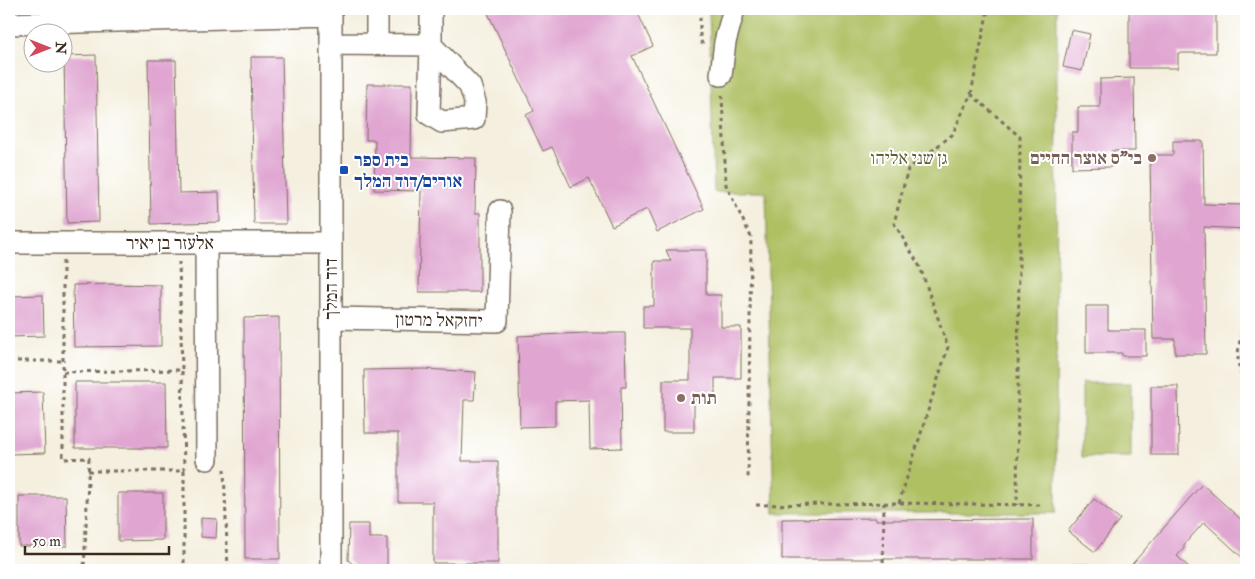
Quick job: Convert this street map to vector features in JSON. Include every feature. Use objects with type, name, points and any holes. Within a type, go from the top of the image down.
[{"type":"street","points":[[377,9],[377,44]]},
{"type":"street","points":[[721,75],[725,42],[734,9]]},
{"type":"street","points":[[331,44],[431,45],[431,11]]},
{"type":"street","points":[[9,24],[331,12]]},
{"type":"street","name":"דוד המלך","points":[[331,12],[331,570]]},
{"type":"street","name":"יחזקאל מרטון","points":[[331,318],[497,321],[500,211]]},
{"type":"street","name":"אלעזר בן יאיר","points":[[9,243],[331,243]]},
{"type":"street","points":[[206,243],[208,459]]},
{"type":"path","points":[[899,503],[948,346],[920,267],[894,223],[908,169],[952,135],[972,94],[988,9]]},
{"type":"path","points":[[721,75],[726,185],[751,237],[748,480]]},
{"type":"path","points":[[972,94],[1020,137],[1017,504]]},
{"type":"path","points":[[64,243],[63,459],[89,458],[84,570]]},
{"type":"path","points":[[178,243],[184,471],[184,570]]},
{"type":"path","points":[[1246,317],[1237,365],[1246,381]]},
{"type":"path","points":[[9,362],[63,361]]},
{"type":"path","points":[[63,372],[182,370]]},
{"type":"path","points":[[208,459],[224,467],[228,570]]},
{"type":"path","points":[[88,471],[184,471]]},
{"type":"path","points":[[883,570],[884,503]]},
{"type":"path","points":[[756,505],[899,503],[1041,505]]},
{"type":"green space","name":"גן שני אליהו","points":[[709,9],[1057,9],[1056,513],[774,513],[766,192],[714,192]]},
{"type":"green space","points":[[1246,339],[1246,376],[1242,360]]},
{"type":"green space","points":[[1082,383],[1131,383],[1131,457],[1082,457]]},
{"type":"green space","points":[[1100,566],[1100,570],[1041,570],[1041,567]]},
{"type":"building","points":[[486,9],[636,9],[653,46],[632,56],[704,209],[657,232],[647,209],[612,226],[589,178],[571,187],[552,147],[543,151],[526,115],[534,111]]},
{"type":"building","points":[[1216,9],[1216,53],[1178,53],[1178,68],[1129,68],[1129,10]]},
{"type":"building","points":[[1071,30],[1090,34],[1082,71],[1063,67]]},
{"type":"building","points":[[96,55],[99,222],[67,223],[64,72],[72,72],[72,56]]},
{"type":"building","points":[[251,57],[282,57],[286,224],[254,224]]},
{"type":"building","points":[[148,60],[176,60],[179,193],[219,192],[220,222],[151,224]]},
{"type":"building","points":[[1134,78],[1135,151],[1111,151],[1111,167],[1072,168],[1072,132],[1078,132],[1078,107],[1100,107],[1100,79]]},
{"type":"building","points":[[367,84],[412,84],[411,157],[476,158],[475,213],[480,213],[480,292],[419,292],[421,191],[374,190],[375,140],[366,140]]},
{"type":"building","points":[[1173,141],[1203,141],[1204,204],[1246,205],[1246,229],[1204,227],[1206,354],[1175,354],[1175,339],[1153,339],[1150,155],[1173,155]]},
{"type":"building","points":[[666,250],[706,250],[706,295],[721,295],[721,327],[741,327],[741,378],[715,378],[715,400],[694,400],[694,432],[663,432],[663,380],[690,380],[690,328],[643,328],[643,306],[654,306],[654,261],[671,261]]},
{"type":"building","points":[[73,285],[161,285],[161,346],[74,347]]},
{"type":"building","points":[[43,295],[44,336],[9,337],[9,296]]},
{"type":"building","points":[[1086,306],[1108,306],[1108,330],[1146,330],[1146,356],[1122,356],[1122,353],[1086,353]]},
{"type":"building","points":[[279,317],[280,559],[245,559],[244,318]]},
{"type":"building","points":[[625,333],[626,387],[621,387],[622,448],[590,449],[589,400],[555,401],[555,426],[520,427],[518,336]]},
{"type":"building","points":[[424,369],[476,372],[474,400],[464,400],[462,461],[498,461],[498,563],[433,563],[433,502],[398,502],[398,433],[365,433],[364,370]]},
{"type":"building","points":[[75,382],[166,382],[167,448],[75,448]]},
{"type":"building","points":[[1151,386],[1178,386],[1179,455],[1151,455]]},
{"type":"building","points":[[43,392],[45,453],[9,454],[9,393]]},
{"type":"building","points":[[1202,484],[1246,524],[1246,561],[1204,522],[1183,546],[1185,547],[1177,556],[1192,570],[1127,570]]},
{"type":"building","points":[[118,493],[163,493],[163,540],[118,541]]},
{"type":"building","points":[[19,496],[66,496],[67,546],[19,546]]},
{"type":"building","points":[[1094,499],[1120,519],[1095,552],[1068,531]]},
{"type":"building","points":[[201,518],[217,519],[216,538],[201,537]]},
{"type":"building","points":[[876,518],[876,520],[1033,519],[1033,559],[782,559],[782,519]]},
{"type":"building","points":[[349,524],[369,524],[369,538],[387,538],[387,570],[360,570],[348,560]]},
{"type":"place","name":"בי\"ס אוצר החיים","points":[[1152,158]]},
{"type":"place","name":"בית ספר אורים/דוד המלך","points":[[344,170]]},
{"type":"place","name":"תות","points":[[681,398]]}]
